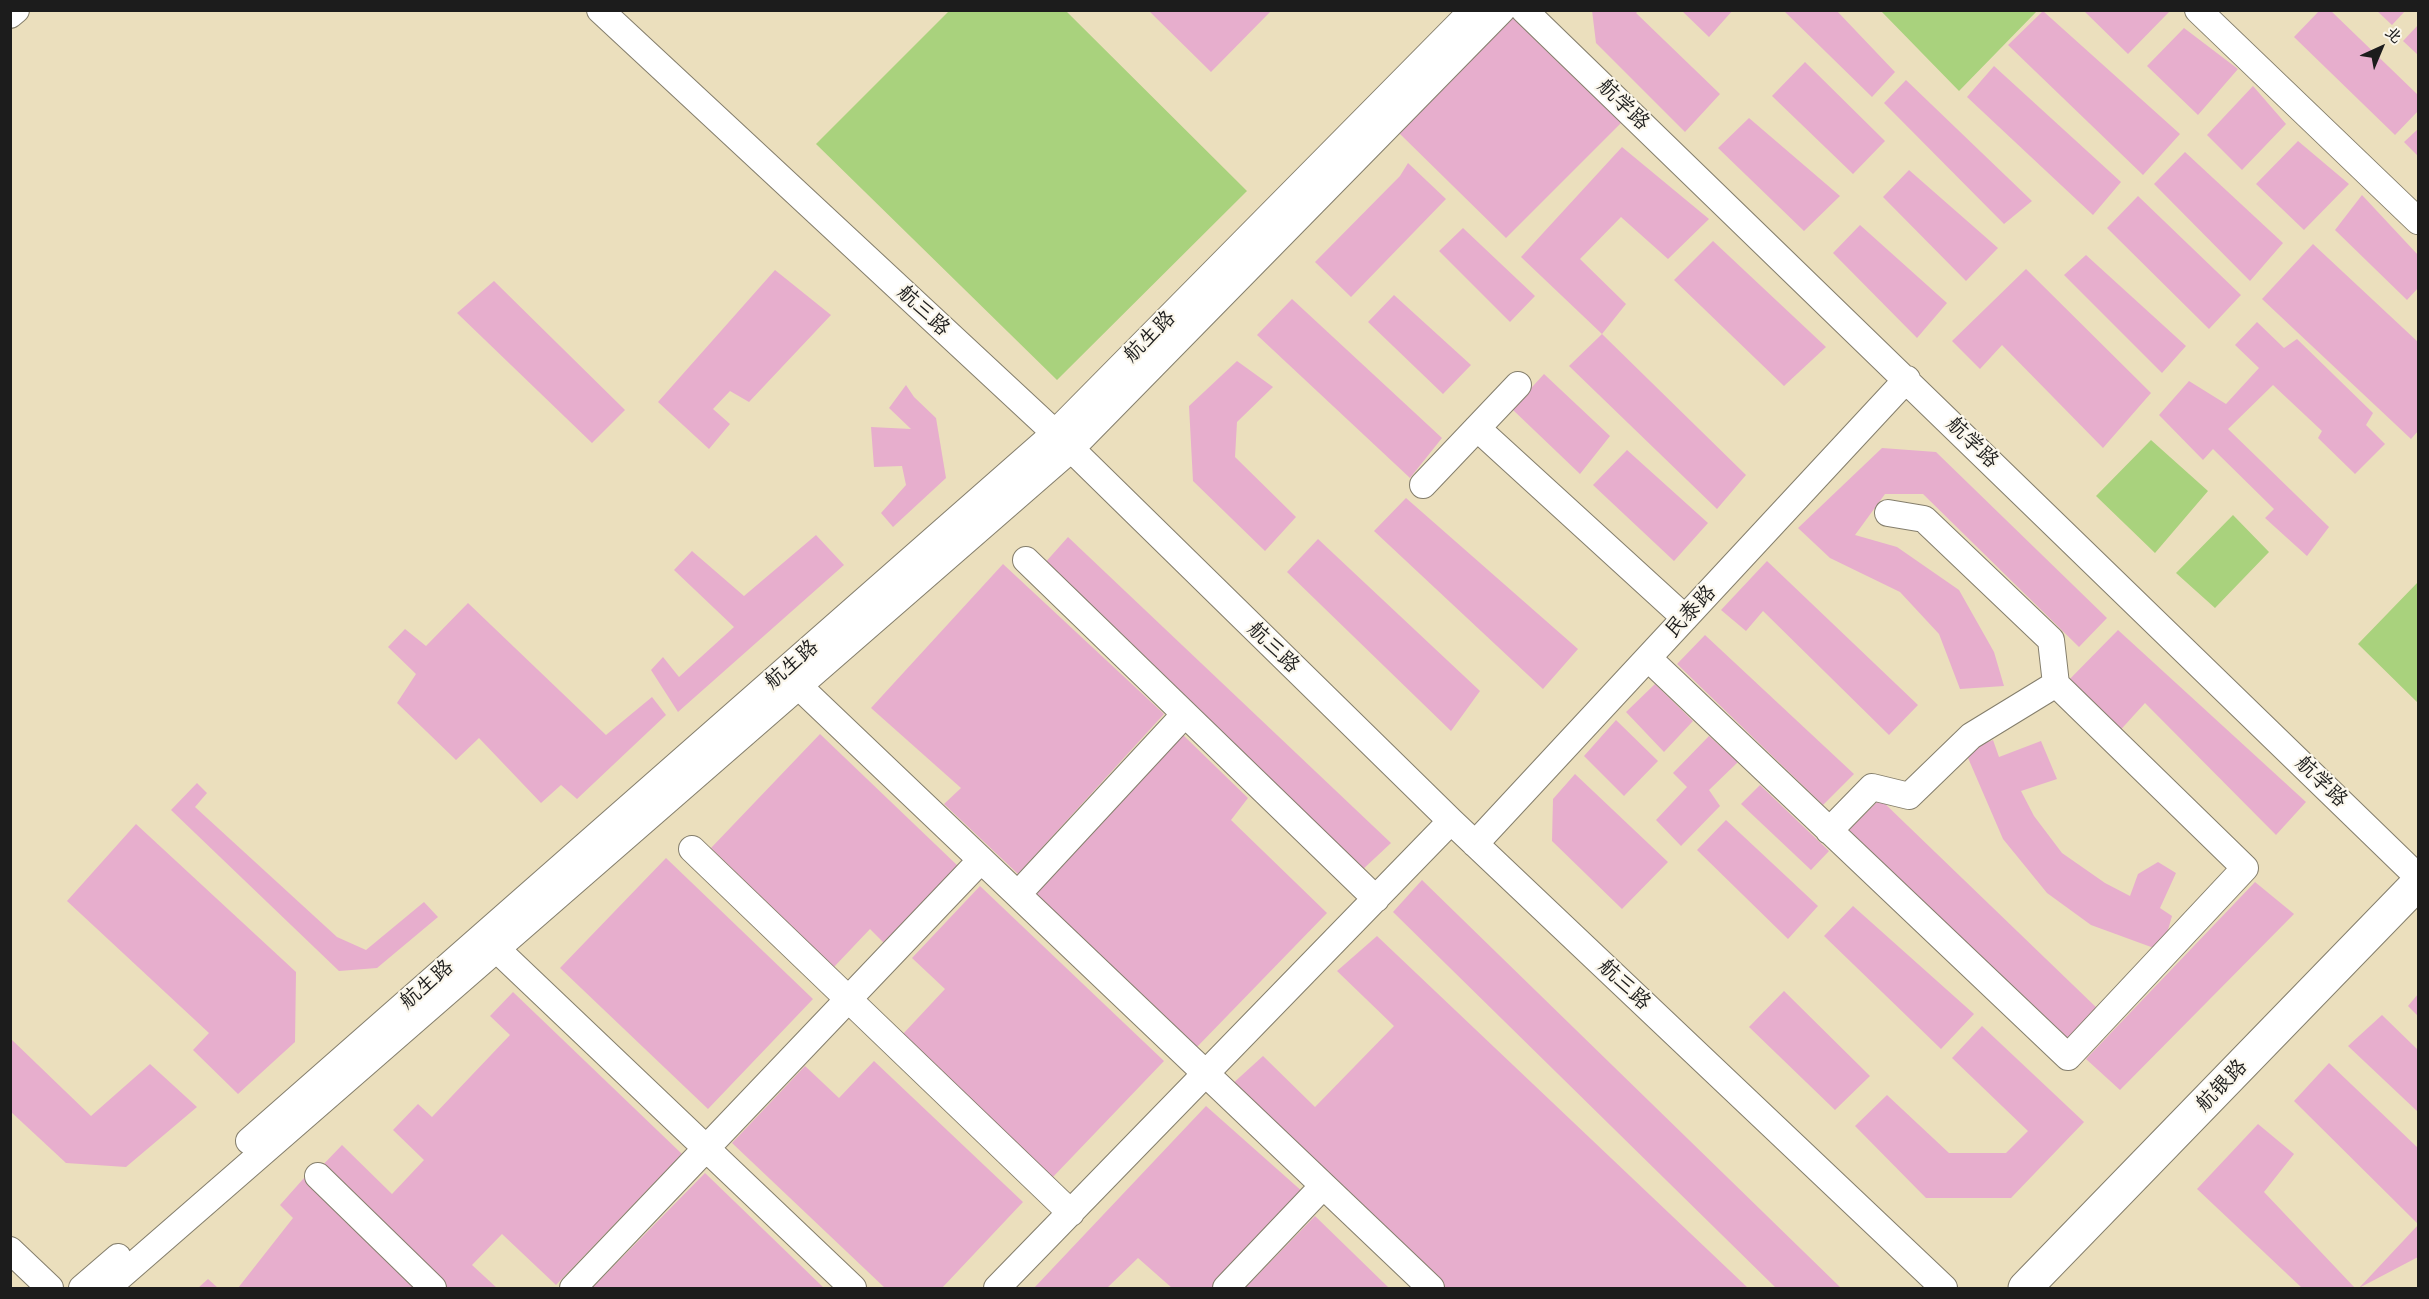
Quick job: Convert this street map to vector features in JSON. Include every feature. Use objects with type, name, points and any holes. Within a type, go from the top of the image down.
[{"type":"main road","name":"航银路","points":[[2025,1288],[2418,883]]},
{"type":"street","points":[[10,15],[16,10]]},
{"type":"street","name":"航三路","points":[[600,10],[1062,441],[1451,821],[1944,1288]]},
{"type":"street","name":"航生路","points":[[82,1288],[489,943],[1062,441],[1473,10]]},
{"type":"street","points":[[1062,441],[1502,10]]},
{"type":"street","name":"航学路","points":[[1524,10],[2418,877]]},
{"type":"street","points":[[2198,10],[2418,221]]},
{"type":"street","name":"民泰路","points":[[1475,844],[1907,379]]},
{"type":"street","points":[[1423,486],[1518,385]]},
{"type":"street","points":[[1477,428],[1685,618]]},
{"type":"street","points":[[1648,658],[2068,1057],[2244,868],[2056,684],[2051,639],[1924,519],[1888,513]]},
{"type":"street","points":[[1026,560],[1376,899]]},
{"type":"street","points":[[791,679],[1431,1288]]},
{"type":"street","points":[[1829,831],[1872,787],[1909,796],[1971,736],[2056,684]]},
{"type":"street","points":[[1018,894],[1185,714]]},
{"type":"street","points":[[997,1288],[1451,821]]},
{"type":"street","points":[[692,849],[1071,1212]]},
{"type":"street","points":[[573,1288],[981,860]]},
{"type":"street","points":[[107,1288],[489,943],[853,1288]]},
{"type":"street","points":[[318,1176],[433,1288]]},
{"type":"street","points":[[1226,1288],[1323,1186]]},
{"type":"street","points":[[10,1250],[50,1288]]},
{"type":"green space","points":[[949,11],[1066,11],[1247,191],[1057,380],[816,144]]},
{"type":"green space","points":[[1881,11],[2037,11],[1959,91]]},
{"type":"green space","points":[[2151,440],[2208,491],[2155,553],[2096,496]]},
{"type":"green space","points":[[2233,515],[2269,552],[2215,608],[2176,573]]},
{"type":"green space","points":[[2418,582],[2418,703],[2358,644]]},
{"type":"building","points":[[1148,10],[1272,10],[1211,72]]},
{"type":"building","points":[[1592,10],[1639,10],[1636,13],[1720,94],[1685,132],[1596,43]]},
{"type":"building","points":[[1681,10],[1733,10],[1709,37]]},
{"type":"building","points":[[1783,10],[1836,10],[1895,72],[1872,97]]},
{"type":"building","points":[[2083,10],[2167,10],[2169,12],[2128,54]]},
{"type":"building","points":[[2320,10],[2330,10],[2418,95],[2418,111],[2395,135],[2294,37]]},
{"type":"building","points":[[2376,10],[2406,10],[2392,25]]},
{"type":"building","points":[[1512,11],[1623,121],[1506,238],[1398,132]]},
{"type":"building","points":[[2043,11],[2180,134],[2143,175],[2008,45]]},
{"type":"building","points":[[2418,25],[2418,55],[2403,41]]},
{"type":"building","points":[[2184,28],[2238,69],[2198,115],[2147,66]]},
{"type":"building","points":[[1805,62],[1885,141],[1853,174],[1772,96]]},
{"type":"building","points":[[1994,66],[2121,182],[2093,215],[1967,97]]},
{"type":"building","points":[[1906,80],[2032,201],[2004,224],[1884,103]]},
{"type":"building","points":[[2253,86],[2286,124],[2242,170],[2207,135]]},
{"type":"building","points":[[1749,118],[1840,196],[1804,231],[1718,148]]},
{"type":"building","points":[[2418,129],[2418,156],[2404,142]]},
{"type":"building","points":[[2298,141],[2349,184],[2304,230],[2256,184]]},
{"type":"building","points":[[1622,147],[1709,219],[1668,259],[1621,217],[1580,259],[1626,304],[1602,334],[1521,257]]},
{"type":"building","points":[[2185,152],[2283,243],[2250,281],[2154,184]]},
{"type":"building","points":[[1408,163],[1446,199],[1351,297],[1315,262],[1400,176]]},
{"type":"building","points":[[1909,170],[1998,248],[1966,281],[1883,197]]},
{"type":"building","points":[[2362,195],[2418,255],[2418,288],[2407,300],[2335,230]]},
{"type":"building","points":[[2138,196],[2241,295],[2209,329],[2107,228]]},
{"type":"building","points":[[1860,225],[1947,303],[1917,338],[1833,253]]},
{"type":"building","points":[[1463,228],[1535,296],[1510,322],[1439,251]]},
{"type":"building","points":[[1713,241],[1826,347],[1784,386],[1674,280]]},
{"type":"building","points":[[2313,244],[2418,342],[2418,431],[2411,439],[2262,299]]},
{"type":"building","points":[[2086,255],[2186,346],[2162,373],[2064,275]]},
{"type":"building","points":[[2026,269],[2151,393],[2103,448],[2002,345],[1980,369],[1952,341]]},
{"type":"building","points":[[775,270],[831,315],[749,402],[730,391],[713,409],[730,424],[709,449],[658,402]]},
{"type":"building","points":[[494,281],[625,410],[592,443],[457,313]]},
{"type":"building","points":[[1394,295],[1471,365],[1443,394],[1368,322]]},
{"type":"building","points":[[1292,299],[1442,438],[1410,478],[1257,335]]},
{"type":"building","points":[[2257,322],[2284,348],[2297,339],[2373,413],[2366,425],[2385,444],[2355,474],[2318,438],[2322,431],[2273,385],[2228,429],[2329,527],[2307,556],[2265,518],[2274,509],[2213,449],[2203,460],[2159,415],[2189,381],[2226,404],[2259,368],[2235,345]]},
{"type":"building","points":[[1602,334],[1746,475],[1717,509],[1569,366]]},
{"type":"building","points":[[1237,361],[1273,387],[1237,422],[1235,457],[1296,517],[1265,551],[1193,481],[1189,406]]},
{"type":"building","points":[[1544,374],[1610,436],[1580,474],[1512,409]]},
{"type":"building","points":[[906,385],[914,397],[936,418],[946,478],[893,527],[881,513],[906,485],[902,466],[874,467],[871,427],[911,429],[889,408]]},
{"type":"building","points":[[1882,448],[1936,452],[2107,618],[2079,647],[1923,494],[1885,494],[1855,535],[1897,547],[1959,590],[1994,652],[2004,686],[1960,689],[1939,634],[1900,592],[1830,558],[1798,528]]},
{"type":"building","points":[[1627,450],[1708,523],[1674,561],[1593,485]]},
{"type":"building","points":[[1406,498],[1578,649],[1543,689],[1374,531]]},
{"type":"building","points":[[816,535],[844,565],[678,712],[651,670],[663,657],[679,677],[734,627],[674,570],[692,551],[744,596]]},
{"type":"building","points":[[1068,537],[1391,843],[1360,872],[1043,565]]},
{"type":"building","points":[[1318,539],[1480,691],[1451,731],[1287,572]]},
{"type":"building","points":[[1767,561],[1918,705],[1889,735],[1763,611],[1746,631],[1721,610]]},
{"type":"building","points":[[1003,564],[1164,714],[1018,874],[944,804],[961,788],[871,708]]},
{"type":"building","points":[[468,603],[606,735],[652,697],[666,715],[577,799],[561,785],[541,803],[479,738],[456,760],[397,703],[416,674],[388,647],[405,629],[426,646]]},
{"type":"building","points":[[2118,630],[2306,802],[2276,835],[2145,703],[2115,736],[2063,686]]},
{"type":"building","points":[[1705,635],[1854,774],[1823,805],[1677,664]]},
{"type":"building","points":[[1655,684],[1693,721],[1664,752],[1626,712]]},
{"type":"building","points":[[1616,720],[1658,761],[1624,796],[1584,756]]},
{"type":"building","points":[[820,734],[959,867],[885,944],[870,929],[834,967],[711,848]]},
{"type":"building","points":[[1183,735],[1248,798],[1231,820],[1327,913],[1196,1048],[1033,891]]},
{"type":"building","points":[[1709,736],[1738,762],[1709,790],[1720,806],[1681,846],[1656,820],[1687,787],[1673,773]]},
{"type":"building","points":[[1993,740],[1999,757],[2041,741],[2057,779],[2021,791],[2034,816],[2062,853],[2105,883],[2130,896],[2138,874],[2158,862],[2176,873],[2160,908],[2172,916],[2162,951],[2091,925],[2047,893],[2003,839],[1965,751]]},
{"type":"building","points":[[1575,774],[1668,862],[1622,909],[1552,841],[1553,799]]},
{"type":"building","points":[[197,783],[207,793],[195,807],[337,937],[366,950],[424,902],[438,917],[377,968],[339,971],[171,810]]},
{"type":"building","points":[[1760,785],[1829,851],[1811,870],[1741,804]]},
{"type":"building","points":[[1880,799],[2100,1011],[2069,1043],[1849,830]]},
{"type":"building","points":[[1726,820],[1818,906],[1788,939],[1697,850]]},
{"type":"building","points":[[136,824],[296,972],[295,1042],[238,1094],[193,1050],[209,1033],[67,901]]},
{"type":"building","points":[[666,858],[813,999],[708,1109],[560,968]]},
{"type":"building","points":[[1422,880],[1841,1288],[1776,1288],[1393,912]]},
{"type":"building","points":[[2255,882],[2294,914],[2120,1090],[2086,1059]]},
{"type":"building","points":[[980,886],[1164,1061],[1052,1178],[902,1035],[945,989],[912,958]]},
{"type":"building","points":[[1853,906],[1974,1014],[1941,1049],[1824,936]]},
{"type":"building","points":[[1377,936],[1748,1288],[1444,1288],[1230,1086],[1263,1056],[1315,1107],[1394,1026],[1337,971]]},
{"type":"building","points":[[1784,991],[1870,1076],[1835,1110],[1749,1027]]},
{"type":"building","points":[[513,992],[682,1154],[556,1285],[502,1234],[472,1265],[497,1288],[443,1288],[319,1169],[342,1145],[392,1194],[424,1160],[393,1130],[418,1104],[432,1117],[510,1035],[490,1016]]},
{"type":"building","points":[[2418,994],[2418,1016],[2408,1006]]},
{"type":"building","points":[[2382,1015],[2418,1050],[2418,1112],[2348,1046]]},
{"type":"building","points":[[1982,1026],[2084,1122],[2011,1198],[1926,1198],[1855,1126],[1887,1095],[1949,1153],[2006,1153],[2028,1131],[1952,1058]]},
{"type":"building","points":[[10,1038],[91,1116],[150,1064],[197,1107],[126,1167],[66,1163],[10,1111]]},
{"type":"building","points":[[874,1061],[1023,1202],[942,1288],[885,1288],[732,1143],[805,1066],[839,1098]]},
{"type":"building","points":[[2329,1063],[2418,1148],[2418,1224],[2294,1101]]},
{"type":"building","points":[[1206,1106],[1304,1193],[1213,1288],[1172,1288],[1138,1258],[1107,1288],[1034,1288]]},
{"type":"building","points":[[2258,1124],[2294,1154],[2264,1192],[2355,1288],[2302,1288],[2197,1189]]},
{"type":"building","points":[[705,1173],[824,1288],[592,1288]]},
{"type":"building","points":[[304,1178],[416,1288],[238,1288],[293,1218],[280,1205]]},
{"type":"building","points":[[1315,1216],[1389,1288],[1245,1288]]},
{"type":"building","points":[[2418,1225],[2418,1257],[2359,1288]]},
{"type":"building","points":[[208,1279],[218,1288],[198,1288]]}]
